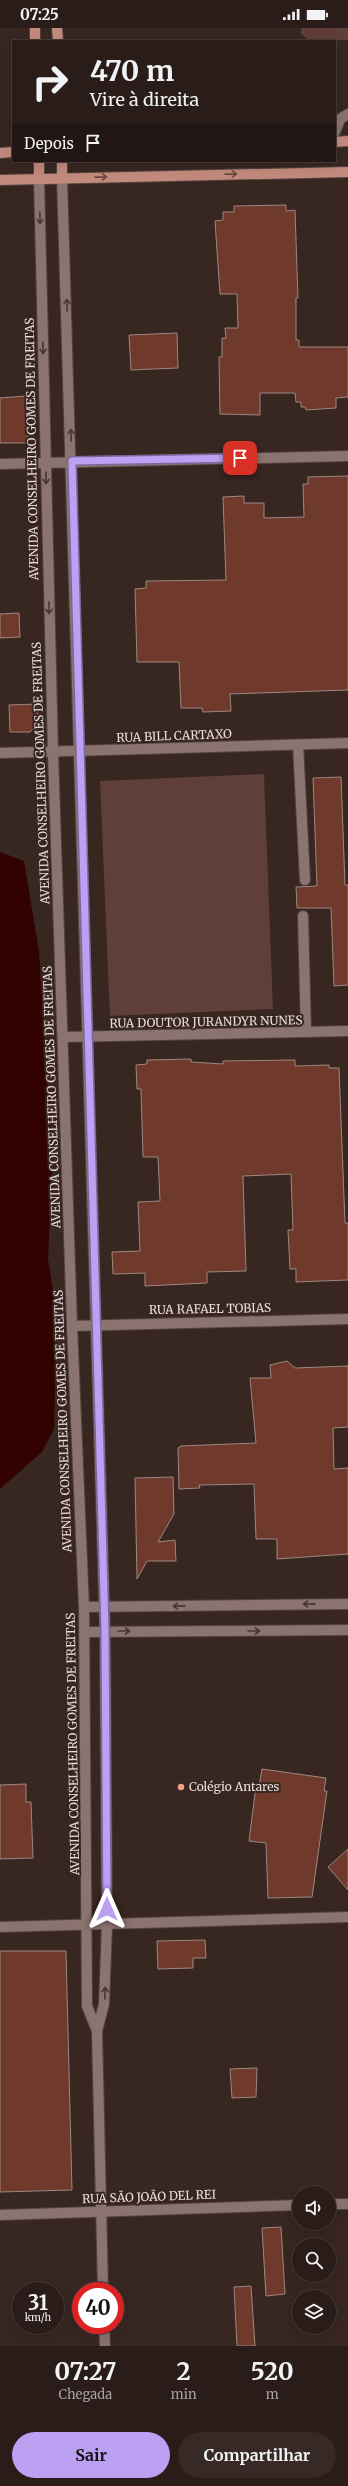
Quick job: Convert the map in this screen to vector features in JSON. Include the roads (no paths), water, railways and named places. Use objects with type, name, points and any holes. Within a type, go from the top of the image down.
[{"type":"main road","points":[[35,28],[35,40]]},
{"type":"main road","points":[[57,28],[58,40]]},
{"type":"main road","points":[[336,142],[348,141]]},
{"type":"main road","points":[[0,153],[12,152]]},
{"type":"main road","name":"AVENIDA CONSELHEIRO GOMES DE FREITAS","points":[[39,162],[39,179]]},
{"type":"main road","name":"AVENIDA CONSELHEIRO GOMES DE FREITAS","points":[[62,162],[62,178]]},
{"type":"main road","points":[[0,180],[348,172]]},
{"type":"street","points":[[336,129],[340,119],[348,114]]},
{"type":"street","name":"AVENIDA CONSELHEIRO GOMES DE FREITAS","points":[[62,178],[72,461],[95,1325],[103,1608],[105,1631],[107,1924],[104,2004],[97,2030],[103,2282]]},
{"type":"street","name":"AVENIDA CONSELHEIRO GOMES DE FREITAS","points":[[39,179],[52,752],[64,1037],[72,1326],[85,1632],[88,1924],[87,2006],[97,2030]]},
{"type":"street","points":[[0,464],[72,461],[348,456]]},
{"type":"street","name":"RUA BILL CARTAXO","points":[[0,754],[348,743]]},
{"type":"street","points":[[298,745],[305,880]]},
{"type":"street","points":[[303,916],[306,1032]]},
{"type":"street","name":"RUA DOUTOR JURANDYR NUNES","points":[[64,1037],[88,1038],[348,1031]]},
{"type":"street","name":"RUA RAFAEL TOBIAS","points":[[72,1326],[348,1319]]},
{"type":"street","points":[[84,1608],[348,1604]]},
{"type":"street","points":[[85,1632],[348,1630]]},
{"type":"street","points":[[0,1927],[348,1917]]},
{"type":"street","points":[[336,2204],[348,2204]]},
{"type":"street","name":"RUA SÃO JOÃO DEL REI","points":[[0,2215],[292,2205]]},
{"type":"street","points":[[104,2334],[105,2346]]},
{"type":"place","name":"Colégio Antares","points":[[181,1787]]}]
